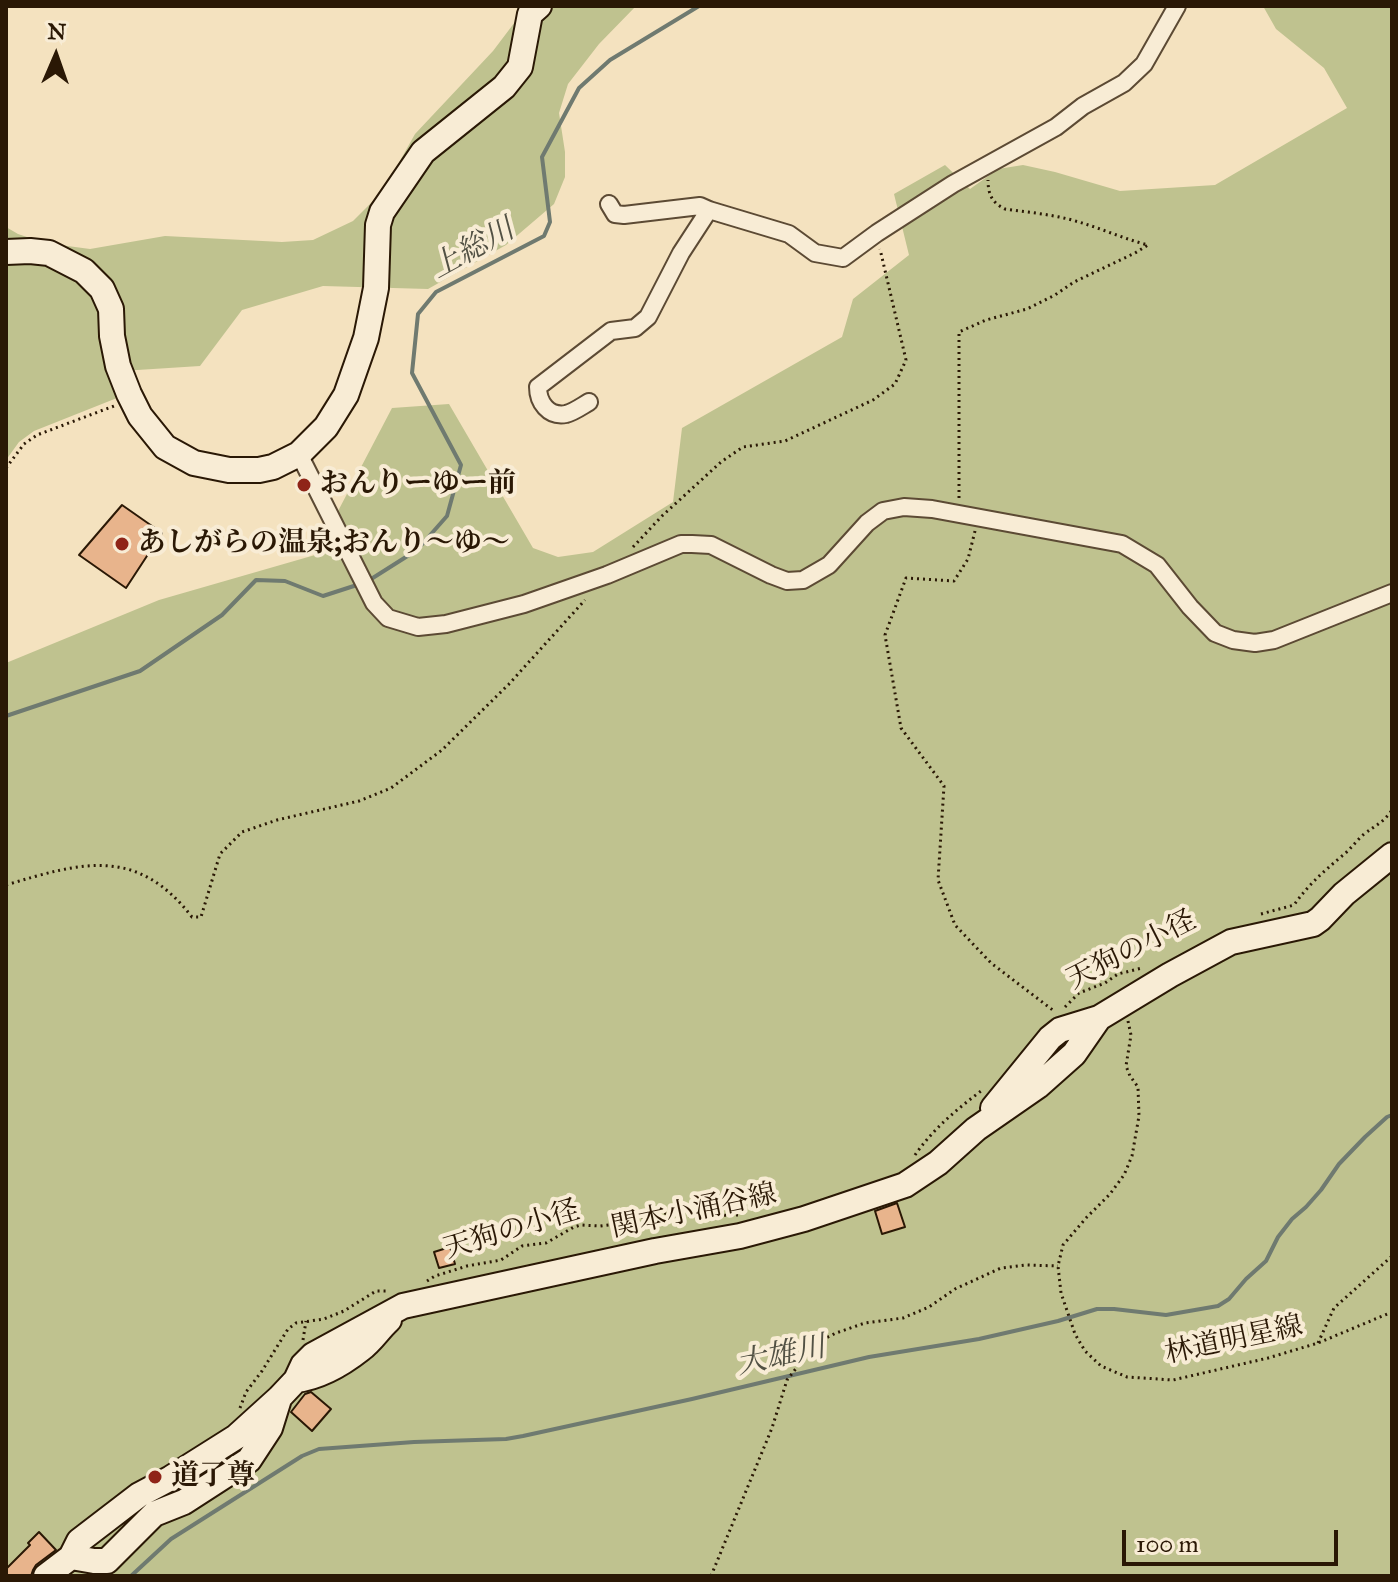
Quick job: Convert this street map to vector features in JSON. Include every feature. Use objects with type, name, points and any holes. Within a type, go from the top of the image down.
[{"type":"main road","points":[[6,252],[49,253],[84,271],[102,289],[111,309],[118,366],[140,416],[165,447],[194,463],[229,470],[273,467],[299,454],[326,427],[346,395],[366,338],[376,288],[378,225],[382,212],[423,152],[504,87],[520,67],[530,14],[539,6]]},
{"type":"main road","name":"関本小涌谷線","points":[[71,1557],[107,1561],[154,1514],[184,1502],[249,1460],[270,1428],[303,1365],[313,1355],[399,1299],[740,1236],[804,1219],[905,1185],[938,1163],[976,1129],[1050,1038],[1060,1030],[1099,1018],[1231,942],[1313,924],[1392,855]]},
{"type":"main road","name":"関本小涌谷線","points":[[46,1576],[71,1557],[79,1541],[139,1495],[236,1437],[288,1389]]},
{"type":"street","points":[[609,204],[615,214],[624,215],[700,206],[789,234],[815,253],[843,258],[953,184],[1056,127],[1083,106],[1124,83],[1144,64],[1177,6]]},
{"type":"street","points":[[589,402],[568,414],[555,414],[544,407],[538,398],[538,387],[611,331],[635,328],[648,317],[681,253],[709,210]]},
{"type":"street","points":[[299,454],[374,603],[388,618],[418,627],[446,624],[524,604],[607,575],[681,544],[711,545],[771,575],[787,581],[803,580],[829,565],[867,523],[883,511],[904,507],[1122,544],[1157,565],[1215,633],[1233,640],[1255,643],[1274,640],[1392,593]]},
{"type":"path","points":[[959,514],[959,332],[986,320],[1027,309],[1148,245],[1066,218],[996,205],[988,182],[990,164]]},
{"type":"path","points":[[607,575],[662,516],[721,462],[743,447],[785,441],[873,400],[895,384],[906,360],[877,233]]},
{"type":"path","points":[[6,468],[24,444],[37,435],[132,399]]},
{"type":"path","name":"天狗の小径","points":[[978,518],[968,559],[954,581],[906,578],[885,635],[901,728],[944,786],[938,880],[955,925],[991,963],[1058,1014],[1079,993],[1118,974],[1145,967]]},
{"type":"path","points":[[6,885],[86,865],[117,866],[149,876],[178,899],[192,917],[201,917],[220,854],[242,832],[277,820],[359,801],[391,788],[442,750],[509,684],[588,597]]},
{"type":"path","points":[[1259,915],[1294,905],[1325,869],[1384,822],[1392,810]]},
{"type":"path","points":[[711,1576],[772,1428],[787,1380],[816,1343],[865,1323],[903,1318],[1001,1268],[1058,1266],[1063,1245],[1124,1175],[1132,1156],[1139,1099],[1138,1087],[1126,1066],[1131,1035],[1124,1004]]},
{"type":"path","points":[[907,1163],[927,1137],[991,1083]]},
{"type":"path","name":"天狗の小径","points":[[425,1282],[467,1266],[501,1260],[522,1246],[546,1243],[581,1225],[632,1222],[656,1212],[686,1216],[744,1215]]},
{"type":"path","points":[[1318,1343],[1334,1308],[1392,1256]]},
{"type":"path","name":"林道明星線","points":[[1058,1266],[1061,1293],[1075,1334],[1085,1351],[1101,1366],[1127,1377],[1173,1380],[1268,1358],[1318,1343],[1392,1312]]},
{"type":"path","points":[[239,1412],[246,1392],[288,1329],[296,1323],[318,1321],[334,1315],[376,1291],[399,1299]]},
{"type":"green space","points":[[527,6],[636,6],[599,44],[568,84],[559,113],[565,177],[554,204],[506,245],[428,289],[323,286],[242,310],[200,366],[106,372],[117,398],[34,431],[19,442],[6,460],[6,227],[45,243],[90,249],[165,236],[282,242],[313,240],[353,221],[383,191],[415,134],[493,51]]},
{"type":"green space","points":[[1263,6],[1392,6],[1392,1576],[6,1576],[6,663],[159,600],[315,555],[392,408],[449,404],[533,548],[558,557],[593,552],[673,502],[682,428],[842,337],[853,299],[909,255],[894,194],[945,165],[970,189],[998,169],[1023,165],[1120,191],[1215,185],[1347,108],[1324,68],[1276,29]]},
{"type":"building","name":"あしがらの温泉;おんり〜ゆ〜","points":[[122,505],[162,533],[126,588],[79,555]]},
{"type":"building","points":[[897,1203],[905,1227],[882,1234],[875,1211]]},
{"type":"building","points":[[450,1247],[455,1264],[439,1268],[434,1252]]},
{"type":"building","points":[[311,1392],[331,1409],[312,1431],[291,1412],[305,1394]]},
{"type":"building","points":[[39,1532],[56,1550],[36,1565],[31,1576],[6,1576],[6,1569]]},
{"type":"waterway","name":"上総川","points":[[368,581],[417,550],[447,516],[461,465],[412,373],[418,314],[436,292],[544,236],[550,222],[542,157],[579,88],[610,60],[699,6]]},
{"type":"waterway","name":"上総川","points":[[6,716],[140,671],[222,615],[256,580],[285,581],[323,596],[360,584]]},
{"type":"waterway","name":"大雄川","points":[[131,1576],[171,1539],[302,1456],[319,1449],[506,1439],[869,1357],[979,1339],[1097,1309],[1166,1315],[1218,1306],[1229,1299],[1266,1261],[1278,1237],[1321,1190],[1339,1164],[1392,1115]]},
{"type":"place","name":"おんりーゆー前","points":[[304,485]]},
{"type":"place","name":"あしがらの温泉;おんり〜ゆ〜","points":[[122,544]]},
{"type":"place","name":"道了尊","points":[[155,1477]]}]
